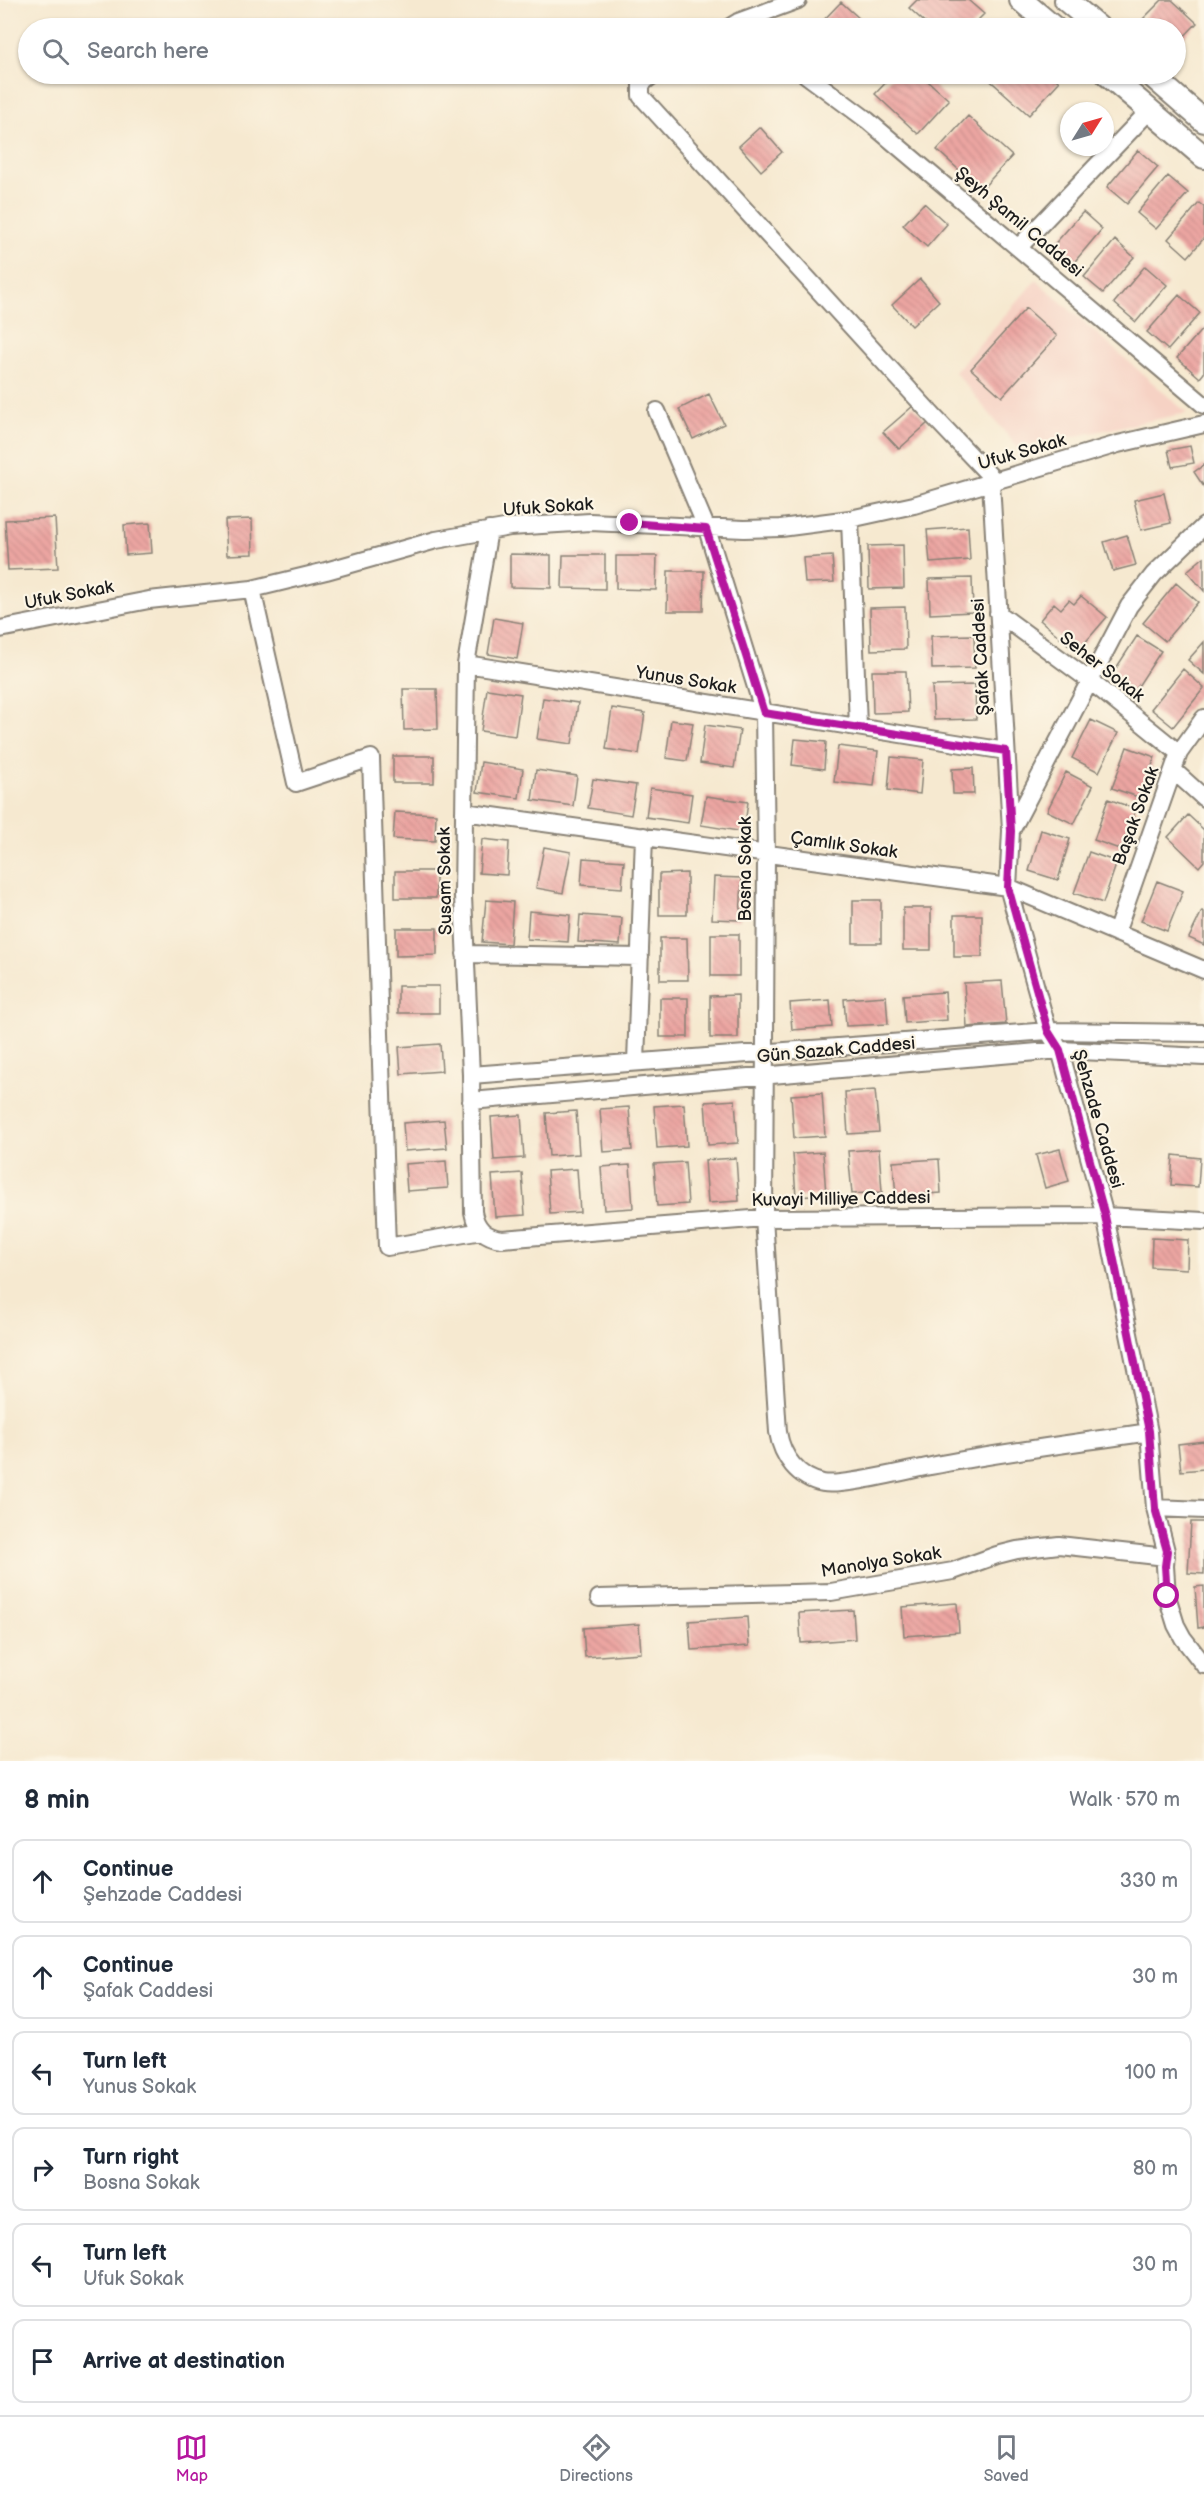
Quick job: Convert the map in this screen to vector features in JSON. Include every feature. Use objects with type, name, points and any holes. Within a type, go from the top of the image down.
[{"type":"main road","points":[[1021,0],[1042,18]]},
{"type":"main road","points":[[1066,0],[1087,18]]},
{"type":"main road","points":[[1119,84],[1204,157]]},
{"type":"main road","points":[[1161,84],[1204,121]]},
{"type":"street","points":[[756,18],[798,0]]},
{"type":"street","points":[[640,84],[641,96],[993,481]]},
{"type":"street","name":"Şeyh Şamil Caddesi","points":[[818,84],[867,120],[1204,405]]},
{"type":"street","points":[[1019,247],[1150,110]]},
{"type":"street","name":"Bosna Sokak","points":[[657,411],[706,529],[764,713],[766,854],[763,1053],[764,1218],[780,1442],[789,1461],[812,1479],[831,1485],[965,1460],[1149,1431]]},
{"type":"street","name":"Ufuk Sokak","points":[[0,629],[149,600],[252,589],[436,540],[489,530],[590,522],[706,529],[781,528],[850,519],[914,505],[1118,444],[1204,424]]},
{"type":"street","name":"Şafak Caddesi","points":[[993,481],[1011,831]]},
{"type":"street","points":[[850,519],[858,728]]},
{"type":"street","name":"Şehzade Caddesi","points":[[1204,526],[1140,589],[1118,624],[1011,831],[1008,887],[1048,1031],[1060,1050],[1105,1216],[1149,1431],[1155,1508],[1167,1551],[1165,1581],[1171,1611],[1183,1638],[1204,1665]]},
{"type":"street","name":"Susam Sokak","points":[[482,1231],[477,1226],[473,1212],[471,1075],[463,896],[466,664],[489,530]]},
{"type":"street","points":[[252,589],[296,783],[371,759],[387,1247],[482,1231]]},
{"type":"street","name":"Seher Sokak","points":[[998,613],[1089,680],[1179,753]]},
{"type":"street","name":"Yunus Sokak","points":[[466,664],[1006,751]]},
{"type":"street","name":"Başak Sokak","points":[[1116,933],[1179,753],[1204,718]]},
{"type":"street","points":[[1173,770],[1204,798]]},
{"type":"street","name":"Çamlık Sokak","points":[[464,812],[1008,887],[1204,970]]},
{"type":"street","points":[[636,1062],[644,836]]},
{"type":"street","points":[[465,954],[640,957]]},
{"type":"street","name":"Gün Sazak Caddesi","points":[[471,1075],[1048,1031],[1204,1033]]},
{"type":"street","name":"Gün Sazak Caddesi","points":[[471,1101],[1060,1050],[1204,1057]]},
{"type":"street","name":"Kuvayi Milliye Caddesi","points":[[482,1231],[488,1236],[502,1239],[764,1218],[1105,1216],[1204,1221]]},
{"type":"street","points":[[1155,1508],[1204,1510]]},
{"type":"street","name":"Manolya Sokak","points":[[599,1598],[831,1592],[952,1571],[997,1555],[1049,1546],[1166,1557]]},
{"type":"shaded area","points":[[1036,280],[1187,413],[1018,448],[955,372]]},
{"type":"building","points":[[917,0],[968,0],[984,14],[980,18],[920,18],[909,8]]},
{"type":"building","points":[[1162,0],[1172,0],[1197,23],[1186,35],[1186,18],[1144,18]]},
{"type":"building","points":[[841,2],[859,18],[826,18]]},
{"type":"building","points":[[884,84],[931,84],[949,100],[918,134],[875,94]]},
{"type":"building","points":[[994,84],[1057,84],[1029,115]]},
{"type":"building","points":[[968,116],[1012,156],[981,190],[937,150]]},
{"type":"building","points":[[760,127],[782,152],[761,171],[739,146]]},
{"type":"building","points":[[1138,150],[1158,167],[1127,204],[1107,187]]},
{"type":"building","points":[[1168,176],[1188,193],[1156,229],[1137,213]]},
{"type":"building","points":[[924,203],[947,224],[927,247],[903,225]]},
{"type":"building","points":[[1199,203],[1204,207],[1204,238],[1188,257],[1168,239]]},
{"type":"building","points":[[1083,212],[1102,229],[1071,266],[1051,248]]},
{"type":"building","points":[[1115,240],[1134,257],[1103,293],[1084,277]]},
{"type":"building","points":[[1145,266],[1167,285],[1136,322],[1114,303]]},
{"type":"building","points":[[920,279],[939,301],[912,326],[892,305]]},
{"type":"building","points":[[1179,295],[1200,313],[1168,350],[1147,332]]},
{"type":"building","points":[[1026,308],[1057,336],[1002,397],[971,369]]},
{"type":"building","points":[[1204,327],[1204,373],[1200,378],[1177,358]]},
{"type":"building","points":[[709,394],[724,424],[693,439],[679,409]]},
{"type":"building","points":[[913,406],[928,423],[899,449],[883,432]]},
{"type":"building","points":[[1190,446],[1194,463],[1172,467],[1168,450]]},
{"type":"building","points":[[1204,465],[1204,487],[1194,472]]},
{"type":"building","points":[[1164,493],[1171,523],[1141,530],[1134,500]]},
{"type":"building","points":[[55,518],[58,568],[8,570],[5,520]]},
{"type":"building","points":[[252,519],[253,554],[227,555],[225,520]]},
{"type":"building","points":[[150,523],[152,553],[126,555],[124,525]]},
{"type":"building","points":[[968,527],[970,560],[930,563],[927,530]]},
{"type":"building","points":[[1127,535],[1136,565],[1113,571],[1104,542]]},
{"type":"building","points":[[903,545],[904,588],[869,589],[868,546]]},
{"type":"building","points":[[510,554],[551,555],[551,588],[510,587]]},
{"type":"building","points":[[563,555],[605,555],[605,589],[562,588]]},
{"type":"building","points":[[616,556],[657,556],[656,590],[616,589]]},
{"type":"building","points":[[832,556],[834,582],[805,583],[803,558]]},
{"type":"building","points":[[1204,557],[1204,591],[1187,571]]},
{"type":"building","points":[[668,571],[704,571],[703,611],[667,611]]},
{"type":"building","points":[[972,578],[973,612],[930,614],[929,579]]},
{"type":"building","points":[[1176,583],[1198,602],[1165,641],[1143,623]]},
{"type":"building","points":[[1081,596],[1107,617],[1077,652],[1040,620],[1054,603],[1061,609],[1069,600],[1074,604]]},
{"type":"building","points":[[905,607],[906,649],[871,650],[870,608]]},
{"type":"building","points":[[494,618],[523,623],[517,659],[488,654]]},
{"type":"building","points":[[974,635],[975,668],[932,669],[931,636]]},
{"type":"building","points":[[1137,636],[1161,651],[1133,694],[1109,679]]},
{"type":"building","points":[[1204,642],[1204,674],[1188,660]]},
{"type":"building","points":[[1183,669],[1204,688],[1173,727],[1151,709]]},
{"type":"building","points":[[872,671],[906,671],[908,712],[873,713]]},
{"type":"building","points":[[975,685],[976,719],[934,720],[932,686]]},
{"type":"building","points":[[403,689],[437,689],[438,729],[404,730]]},
{"type":"building","points":[[487,689],[521,694],[515,736],[481,731]]},
{"type":"building","points":[[543,698],[578,703],[572,744],[537,739]]},
{"type":"building","points":[[612,708],[645,713],[639,754],[606,749]]},
{"type":"building","points":[[671,720],[693,723],[687,761],[666,758]]},
{"type":"building","points":[[1091,720],[1118,733],[1099,772],[1072,758]]},
{"type":"building","points":[[705,725],[740,730],[734,768],[700,763]]},
{"type":"building","points":[[795,739],[826,742],[824,769],[792,765]]},
{"type":"building","points":[[838,746],[878,751],[874,786],[834,782]]},
{"type":"building","points":[[1127,747],[1155,757],[1141,798],[1112,788]]},
{"type":"building","points":[[393,756],[434,756],[434,783],[393,783]]},
{"type":"building","points":[[891,757],[923,760],[920,794],[888,790]]},
{"type":"building","points":[[481,762],[523,769],[519,798],[477,792]]},
{"type":"building","points":[[973,768],[974,794],[953,794],[952,769]]},
{"type":"building","points":[[536,770],[577,776],[573,806],[532,800]]},
{"type":"building","points":[[1066,772],[1093,786],[1074,824],[1047,811]]},
{"type":"building","points":[[593,779],[636,785],[631,815],[588,808]]},
{"type":"building","points":[[650,788],[692,794],[688,823],[646,817]]},
{"type":"building","points":[[706,796],[748,802],[744,832],[701,825]]},
{"type":"building","points":[[1108,799],[1136,809],[1122,850],[1094,840]]},
{"type":"building","points":[[395,812],[436,814],[435,841],[393,839]]},
{"type":"building","points":[[1188,815],[1204,830],[1204,861],[1199,867],[1168,837]]},
{"type":"building","points":[[1041,830],[1070,839],[1058,880],[1029,871]]},
{"type":"building","points":[[482,839],[509,842],[507,875],[479,873]]},
{"type":"building","points":[[544,847],[571,852],[563,893],[536,888]]},
{"type":"building","points":[[1089,852],[1117,862],[1103,903],[1074,893]]},
{"type":"building","points":[[583,858],[624,861],[622,888],[581,885]]},
{"type":"building","points":[[395,871],[436,871],[436,898],[395,898]]},
{"type":"building","points":[[687,873],[687,915],[659,915],[659,874]]},
{"type":"building","points":[[714,877],[742,878],[740,920],[712,919]]},
{"type":"building","points":[[1157,881],[1183,891],[1167,931],[1141,921]]},
{"type":"building","points":[[486,900],[513,902],[510,944],[482,942]]},
{"type":"building","points":[[853,900],[881,900],[881,943],[853,943]]},
{"type":"building","points":[[903,908],[931,908],[931,950],[903,950]]},
{"type":"building","points":[[529,911],[570,915],[568,942],[527,939]]},
{"type":"building","points":[[1202,911],[1204,912],[1204,945],[1189,938]]},
{"type":"building","points":[[580,915],[622,918],[620,945],[578,942]]},
{"type":"building","points":[[954,915],[982,915],[982,957],[954,957]]},
{"type":"building","points":[[396,928],[437,928],[437,955],[396,956]]},
{"type":"building","points":[[711,934],[739,934],[739,976],[711,976]]},
{"type":"building","points":[[660,938],[687,938],[688,980],[660,980]]},
{"type":"building","points":[[1002,981],[1006,1024],[967,1027],[964,983]]},
{"type":"building","points":[[398,986],[439,986],[439,1013],[398,1013]]},
{"type":"building","points":[[945,992],[947,1020],[905,1023],[903,995]]},
{"type":"building","points":[[738,995],[738,1038],[710,1038],[710,996]]},
{"type":"building","points":[[886,996],[888,1024],[846,1026],[844,999]]},
{"type":"building","points":[[660,998],[688,998],[688,1037],[660,1037]]},
{"type":"building","points":[[830,1000],[832,1027],[792,1030],[790,1003]]},
{"type":"building","points":[[440,1044],[442,1071],[401,1074],[399,1047]]},
{"type":"building","points":[[875,1090],[879,1132],[848,1134],[845,1092]]},
{"type":"building","points":[[822,1093],[825,1136],[794,1138],[791,1095]]},
{"type":"building","points":[[735,1100],[738,1143],[708,1145],[705,1102]]},
{"type":"building","points":[[684,1104],[687,1146],[657,1148],[654,1106]]},
{"type":"building","points":[[629,1107],[632,1150],[603,1152],[600,1109]]},
{"type":"building","points":[[576,1111],[579,1154],[549,1156],[546,1113]]},
{"type":"building","points":[[521,1115],[524,1158],[494,1160],[491,1117]]},
{"type":"building","points":[[444,1120],[447,1148],[405,1151],[403,1123]]},
{"type":"building","points":[[879,1149],[882,1192],[852,1194],[848,1151]]},
{"type":"building","points":[[1060,1149],[1069,1181],[1045,1188],[1036,1155]]},
{"type":"building","points":[[823,1152],[826,1195],[796,1197],[793,1154]]},
{"type":"building","points":[[1173,1155],[1200,1158],[1198,1187],[1171,1185]]},
{"type":"building","points":[[736,1158],[739,1201],[708,1203],[705,1160]]},
{"type":"building","points":[[939,1159],[941,1193],[896,1196],[893,1162]]},
{"type":"building","points":[[446,1161],[448,1188],[407,1191],[405,1164]]},
{"type":"building","points":[[685,1162],[688,1204],[657,1206],[654,1164]]},
{"type":"building","points":[[630,1165],[633,1208],[604,1210],[601,1167]]},
{"type":"building","points":[[577,1169],[580,1212],[550,1214],[547,1171]]},
{"type":"building","points":[[522,1173],[525,1215],[495,1217],[492,1175]]},
{"type":"building","points":[[1152,1238],[1188,1240],[1187,1269],[1151,1267]]},
{"type":"building","points":[[1204,1441],[1204,1469],[1181,1471],[1178,1444]]},
{"type":"building","points":[[1191,1522],[1204,1522],[1204,1574],[1188,1573]]},
{"type":"building","points":[[1204,1586],[1204,1627],[1198,1628],[1195,1587]]},
{"type":"building","points":[[957,1603],[959,1632],[904,1636],[902,1607]]},
{"type":"building","points":[[853,1610],[855,1639],[801,1643],[799,1613]]},
{"type":"building","points":[[747,1617],[749,1646],[691,1650],[689,1621]]},
{"type":"building","points":[[639,1624],[641,1653],[585,1657],[583,1628]]},
{"type":"route","points":[[630,523],[706,529],[764,713],[1006,751],[1011,831],[1008,887],[1048,1031],[1060,1050],[1105,1216],[1149,1431],[1155,1508],[1167,1551],[1165,1581],[1167,1596]]}]
